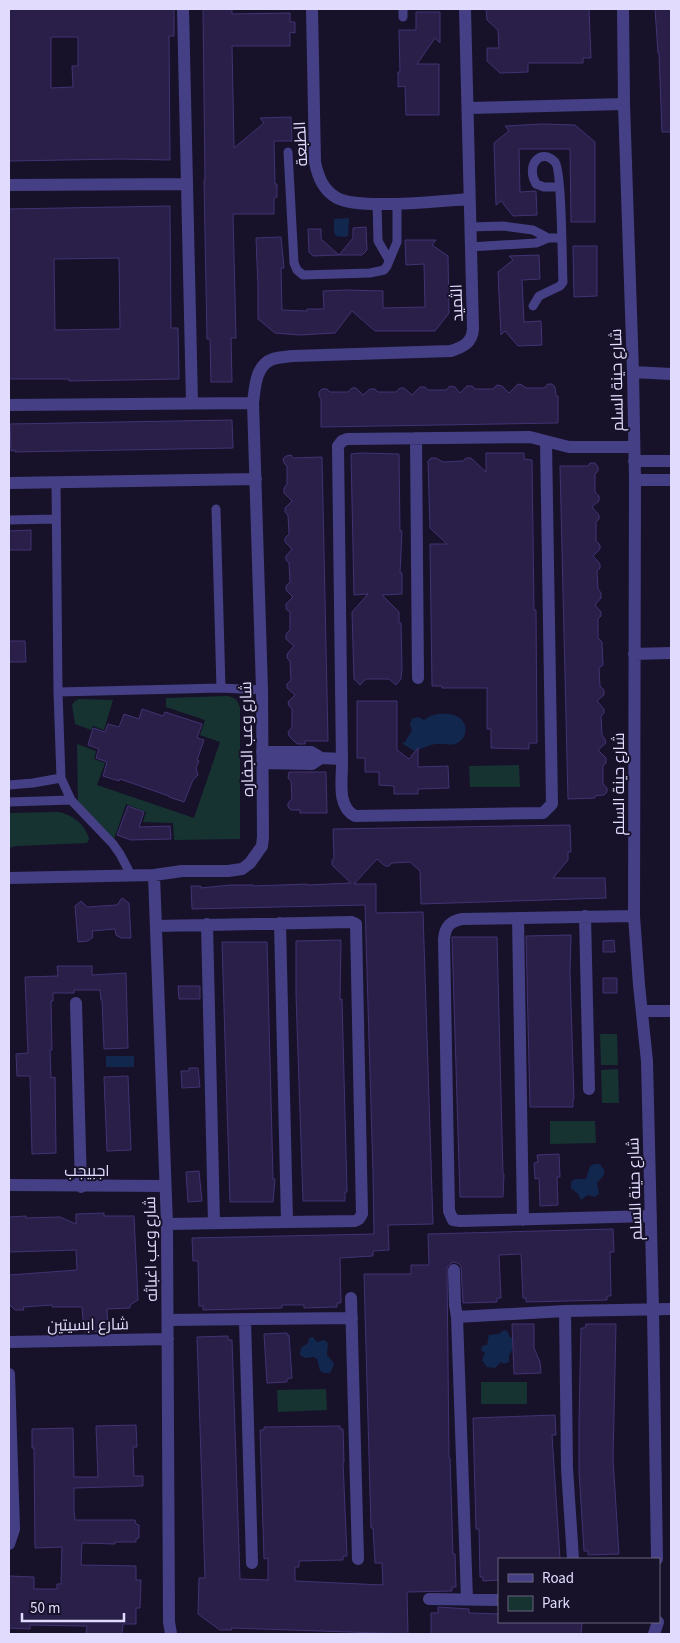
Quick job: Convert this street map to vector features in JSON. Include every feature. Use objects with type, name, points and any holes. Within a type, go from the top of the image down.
[{"type":"street","points":[[184,9],[192,403]]},
{"type":"street","name":"الطبعة","points":[[312,9],[315,162],[318,177],[325,189],[336,198],[350,202],[397,203],[469,200]]},
{"type":"street","name":"الثميد","points":[[260,369],[272,359],[293,356],[451,351],[462,347],[473,336],[466,9]]},
{"type":"street","name":"شارع حينة السلم","points":[[624,9],[624,104],[634,447],[634,916],[647,1061],[657,1558]]},
{"type":"street","points":[[468,108],[624,104]]},
{"type":"street","points":[[9,185],[187,184]]},
{"type":"street","name":"شارع وعب الجفاره","points":[[9,878],[154,875],[182,871],[228,871],[242,868],[250,863],[262,846],[264,837],[262,690],[253,403],[255,384],[260,369]]},
{"type":"street","points":[[633,372],[671,374]]},
{"type":"street","points":[[9,405],[253,403]]},
{"type":"street","points":[[546,442],[553,800],[550,808],[543,813],[355,816],[349,813],[343,804],[338,446],[347,439],[530,437],[569,448],[634,447]]},
{"type":"street","points":[[416,438],[418,678]]},
{"type":"street","points":[[634,461],[671,461]]},
{"type":"street","points":[[9,484],[256,479]]},
{"type":"street","points":[[634,480],[671,480]]},
{"type":"street","points":[[634,654],[671,653]]},
{"type":"street","points":[[262,757],[312,764],[321,758],[342,759]]},
{"type":"street","name":"شارع وعب اغباثه","points":[[154,875],[167,1224],[168,1630]]},
{"type":"street","points":[[585,916],[590,1089]]},
{"type":"street","points":[[634,916],[454,920],[448,924],[444,939],[449,1215],[457,1221],[651,1216]]},
{"type":"street","points":[[518,918],[523,1220]]},
{"type":"street","points":[[156,926],[352,922],[356,924],[362,1194],[362,1214],[359,1219],[355,1221],[167,1224]]},
{"type":"street","points":[[280,923],[287,1222]]},
{"type":"street","points":[[207,924],[214,1223]]},
{"type":"street","points":[[76,1004],[81,1187]]},
{"type":"street","points":[[642,1011],[671,1011]]},
{"type":"street","name":"اجبيجب","points":[[9,1186],[165,1186]]},
{"type":"street","points":[[454,1270],[467,1599]]},
{"type":"street","points":[[352,1298],[358,1559]]},
{"type":"street","points":[[457,1317],[671,1309]]},
{"type":"street","points":[[565,1312],[567,1468],[573,1558]]},
{"type":"street","points":[[168,1320],[352,1318]]},
{"type":"street","points":[[245,1320],[252,1563]]},
{"type":"street","name":"شارع ابسيتين","points":[[9,1342],[168,1339]]},
{"type":"street","points":[[9,1374],[14,1529],[9,1544]]},
{"type":"street","points":[[429,1599],[498,1600]]},
{"type":"lane","points":[[288,152],[294,263],[299,273],[308,276],[379,272],[384,270],[397,242],[397,203]]},
{"type":"lane","points":[[533,306],[539,296],[560,286],[562,282],[559,187]]},
{"type":"lane","points":[[377,203],[378,241],[389,260]]},
{"type":"lane","points":[[470,227],[503,226],[533,230],[548,238]]},
{"type":"lane","points":[[470,247],[536,243],[548,238],[561,238]]},
{"type":"lane","points":[[56,483],[58,692],[61,778],[71,800],[113,844],[131,875]]},
{"type":"lane","points":[[216,509],[220,688]]},
{"type":"lane","points":[[9,520],[56,519]]},
{"type":"lane","points":[[58,692],[220,688],[262,690]]},
{"type":"lane","points":[[9,785],[61,778]]},
{"type":"lane","points":[[9,802],[71,800]]},
{"type":"green space","points":[[227,696],[236,699],[240,708],[240,839],[174,840],[173,823],[143,822],[146,812],[126,804],[114,839],[78,803],[77,744],[96,751],[94,759],[105,763],[97,785],[194,818],[220,742],[200,735],[205,720],[166,707],[166,698]]},
{"type":"green space","points":[[79,699],[113,700],[104,730],[93,726],[91,730],[75,724],[72,705]]},
{"type":"green space","points":[[519,765],[520,787],[470,787],[469,766]]},
{"type":"green space","points":[[57,812],[72,817],[85,829],[89,839],[87,843],[9,848],[9,813]]},
{"type":"green space","points":[[600,1034],[617,1034],[618,1065],[601,1065]]},
{"type":"green space","points":[[618,1069],[619,1103],[602,1103],[601,1070]]},
{"type":"green space","points":[[550,1121],[595,1121],[596,1143],[550,1144]]},
{"type":"green space","points":[[481,1382],[527,1382],[527,1404],[481,1404]]},
{"type":"green space","points":[[326,1389],[327,1410],[278,1412],[277,1390]]},
{"type":"water","points":[[349,218],[348,236],[336,236],[334,232],[334,219]]},
{"type":"water","points":[[437,714],[451,714],[463,721],[465,732],[459,742],[451,745],[433,745],[414,751],[402,743],[405,742],[412,730],[410,725],[412,719],[418,717],[424,720]]},
{"type":"water","points":[[106,1056],[134,1056],[134,1067],[106,1067]]},
{"type":"water","points":[[600,1164],[604,1170],[604,1175],[597,1183],[599,1194],[595,1197],[588,1195],[581,1200],[578,1194],[571,1188],[571,1182],[575,1179],[586,1179],[590,1166]]},
{"type":"water","points":[[504,1330],[512,1338],[509,1362],[504,1364],[501,1362],[495,1368],[487,1367],[482,1360],[485,1353],[481,1350],[482,1346],[487,1345],[489,1335],[499,1334]]},
{"type":"water","points":[[313,1337],[317,1342],[324,1340],[328,1343],[327,1355],[334,1365],[330,1373],[320,1371],[317,1359],[314,1357],[305,1358],[300,1355],[301,1348],[308,1343],[309,1338]]},
{"type":"building","points":[[9,9],[174,9],[174,36],[169,36],[170,160],[9,161]],"holes":[[[51,37],[78,37],[78,66],[72,66],[73,87],[51,88]]]},
{"type":"building","points":[[203,9],[232,9],[232,14],[290,13],[290,22],[295,22],[295,33],[290,32],[290,46],[232,46],[234,148],[264,123],[260,118],[291,117],[292,141],[274,141],[277,197],[274,198],[274,214],[233,214],[236,338],[231,338],[232,382],[211,382],[210,339],[207,339]]},
{"type":"building","points":[[486,9],[589,9],[591,58],[583,58],[583,63],[528,63],[528,72],[500,73],[487,61],[487,48],[499,48],[498,30],[487,20]]},
{"type":"building","points":[[655,9],[671,9],[671,132],[662,132]]},
{"type":"building","points":[[416,12],[440,12],[440,43],[435,38],[417,64],[439,64],[439,115],[406,115],[405,86],[398,87],[398,72],[400,72],[399,30],[416,30]]},
{"type":"building","points":[[575,125],[595,142],[595,222],[571,222],[570,149],[519,149],[520,192],[536,191],[537,215],[513,216],[501,201],[496,205],[494,143],[509,131],[505,126]]},
{"type":"building","points":[[170,206],[171,328],[178,328],[179,379],[69,381],[69,379],[9,379],[9,209]],"holes":[[[119,258],[120,329],[55,330],[54,259]]]},
{"type":"building","points":[[366,227],[367,250],[362,255],[339,255],[353,238],[353,228]]},
{"type":"building","points":[[308,229],[321,229],[321,239],[339,255],[313,256],[309,252]]},
{"type":"building","points":[[281,237],[284,268],[281,268],[282,310],[307,311],[307,309],[324,309],[323,291],[348,290],[383,291],[383,308],[425,307],[424,264],[406,265],[405,240],[436,240],[432,245],[448,256],[449,313],[435,331],[375,331],[352,311],[335,333],[299,335],[275,333],[258,319],[256,238]]},
{"type":"building","points":[[573,246],[597,246],[597,296],[574,297]]},
{"type":"building","points":[[539,255],[540,279],[522,280],[524,322],[541,321],[542,345],[518,346],[505,331],[501,335],[498,272],[513,260],[509,256]]},
{"type":"building","points":[[518,384],[526,388],[544,388],[548,384],[552,384],[555,387],[556,396],[558,396],[558,423],[321,427],[321,399],[319,392],[322,389],[327,389],[330,392],[348,392],[352,388],[356,388],[363,395],[370,389],[375,389],[378,392],[396,392],[400,388],[404,388],[412,395],[420,387],[425,387],[428,390],[446,390],[450,386],[455,387],[460,393],[467,386],[472,386],[475,389],[493,389],[497,385],[502,386],[509,393]]},
{"type":"building","points":[[232,420],[233,448],[11,451],[10,424]]},
{"type":"building","points":[[486,453],[524,453],[524,459],[532,460],[537,743],[529,743],[529,749],[491,748],[491,729],[487,729],[487,688],[442,688],[442,686],[432,686],[430,544],[447,544],[430,528],[428,461],[431,458],[436,458],[443,462],[463,461],[466,458],[471,458],[486,472]]},
{"type":"building","points":[[351,454],[399,454],[400,531],[402,531],[400,573],[402,573],[402,594],[382,595],[399,612],[399,623],[401,623],[402,668],[401,679],[396,685],[389,679],[366,679],[360,685],[354,679],[352,612],[368,594],[354,595]]},
{"type":"building","points":[[291,455],[293,458],[322,457],[328,741],[305,741],[305,744],[297,744],[289,736],[288,732],[292,727],[292,709],[288,702],[295,695],[287,688],[287,684],[291,680],[290,661],[287,658],[287,654],[294,646],[286,639],[286,634],[290,630],[290,612],[286,609],[286,604],[293,597],[286,590],[286,586],[290,582],[289,563],[286,560],[286,556],[292,549],[285,542],[285,538],[289,534],[288,515],[285,512],[285,508],[292,501],[284,493],[284,488],[287,484],[287,466],[283,459]]},
{"type":"building","points":[[590,463],[595,463],[598,467],[598,471],[595,474],[595,492],[599,496],[599,501],[592,507],[599,515],[599,519],[596,522],[596,541],[600,545],[600,549],[593,556],[600,564],[600,568],[597,571],[598,589],[601,593],[601,598],[595,605],[601,612],[601,616],[598,619],[598,638],[602,642],[603,665],[599,668],[600,686],[604,690],[604,695],[597,701],[604,709],[604,713],[601,716],[602,735],[606,743],[598,750],[606,758],[606,763],[603,766],[603,784],[607,788],[607,792],[604,795],[595,796],[595,798],[568,799],[560,466],[588,466]]},
{"type":"building","points":[[31,530],[31,550],[9,550],[9,531]]},
{"type":"building","points":[[9,641],[25,641],[26,662],[9,662]]},
{"type":"building","points":[[357,701],[397,701],[397,750],[409,759],[418,748],[418,767],[448,766],[449,788],[418,789],[418,794],[394,794],[394,786],[379,785],[379,772],[365,772],[365,758],[357,758]]},
{"type":"building","points":[[142,709],[163,716],[165,712],[202,724],[197,738],[204,740],[197,760],[199,761],[196,768],[198,775],[193,780],[184,802],[120,779],[119,781],[103,776],[107,762],[96,758],[99,749],[88,745],[93,728],[105,732],[108,724],[119,727],[124,714],[139,719]]},
{"type":"building","points":[[289,772],[326,772],[327,813],[300,813],[300,810],[291,810],[288,807],[288,803],[292,799],[291,781],[288,778]]},
{"type":"building","points":[[128,806],[144,812],[139,827],[170,826],[171,839],[131,840],[117,835]]},
{"type":"building","points":[[570,825],[571,852],[568,852],[568,860],[553,878],[605,878],[606,898],[421,904],[420,871],[410,862],[392,863],[389,866],[385,866],[377,859],[354,884],[376,884],[376,913],[423,912],[433,1224],[388,1225],[389,1250],[373,1251],[373,1256],[340,1258],[341,1303],[337,1303],[337,1307],[304,1308],[304,1305],[282,1305],[282,1308],[203,1310],[203,1306],[199,1306],[198,1261],[193,1261],[192,1238],[374,1234],[373,1172],[365,905],[192,909],[191,886],[201,886],[201,888],[231,885],[351,883],[332,865],[334,858],[333,829]]},
{"type":"building","points":[[122,898],[129,903],[131,938],[121,938],[116,935],[115,929],[92,931],[93,937],[88,941],[78,942],[75,906],[81,901],[87,907],[117,905]]},
{"type":"building","points":[[571,935],[573,1107],[530,1107],[526,936]]},
{"type":"building","points":[[452,937],[497,937],[504,1174],[503,1197],[460,1197]]},
{"type":"building","points":[[341,940],[340,1000],[342,999],[347,1192],[345,1192],[345,1201],[303,1201],[296,941]]},
{"type":"building","points":[[614,940],[615,952],[603,952],[603,941]]},
{"type":"building","points":[[222,942],[267,942],[273,1179],[275,1179],[273,1202],[230,1202]]},
{"type":"building","points":[[57,966],[92,966],[92,975],[126,973],[128,1048],[104,1049],[100,990],[74,990],[74,993],[53,993],[53,1001],[51,1001],[52,1050],[50,1050],[51,1078],[55,1077],[56,1153],[32,1154],[30,1076],[17,1076],[16,1054],[28,1053],[25,977],[58,976]]},
{"type":"building","points":[[603,978],[617,978],[617,993],[603,993]]},
{"type":"building","points":[[178,986],[200,986],[200,999],[179,999]]},
{"type":"building","points":[[189,1068],[198,1068],[200,1087],[182,1088],[181,1071],[189,1071]]},
{"type":"building","points":[[128,1076],[131,1150],[107,1151],[104,1077]]},
{"type":"building","points":[[559,1154],[560,1177],[557,1177],[558,1205],[540,1206],[539,1178],[535,1179],[534,1163],[538,1162],[537,1155]]},
{"type":"building","points":[[199,1171],[202,1201],[188,1202],[186,1172]]},
{"type":"building","points":[[104,1213],[104,1216],[134,1216],[138,1300],[130,1305],[130,1308],[107,1309],[108,1331],[84,1332],[82,1307],[52,1307],[52,1305],[23,1307],[24,1310],[15,1310],[9,1304],[9,1275],[77,1270],[76,1250],[9,1252],[9,1217],[60,1217],[76,1224],[76,1214]]},
{"type":"building","points":[[613,1229],[614,1252],[610,1252],[611,1296],[607,1296],[607,1300],[526,1302],[526,1298],[523,1298],[521,1254],[499,1255],[501,1298],[497,1298],[497,1302],[463,1303],[461,1266],[453,1262],[447,1267],[449,1458],[456,1587],[452,1587],[452,1591],[407,1592],[408,1634],[231,1628],[232,1630],[220,1630],[198,1614],[199,1578],[205,1578],[197,1337],[228,1336],[228,1340],[232,1340],[240,1579],[268,1580],[268,1558],[264,1559],[260,1430],[264,1430],[264,1427],[340,1426],[340,1429],[343,1429],[347,1556],[343,1556],[343,1560],[299,1561],[299,1567],[295,1567],[295,1581],[383,1585],[382,1563],[375,1563],[373,1528],[371,1528],[364,1274],[411,1274],[411,1265],[429,1265],[428,1234]]},
{"type":"building","points":[[512,1324],[534,1324],[534,1348],[540,1362],[541,1373],[514,1374]]},
{"type":"building","points":[[586,1324],[616,1324],[613,1459],[619,1554],[588,1555],[588,1551],[584,1551],[579,1471],[579,1422],[581,1328],[585,1328]]},
{"type":"building","points":[[287,1333],[289,1335],[292,1378],[287,1379],[287,1382],[267,1383],[264,1334]]},
{"type":"building","points":[[555,1415],[556,1435],[552,1435],[560,1558],[498,1558],[498,1580],[483,1581],[483,1577],[480,1577],[479,1529],[476,1529],[473,1418]]},
{"type":"building","points":[[136,1425],[137,1447],[133,1447],[134,1476],[143,1476],[143,1486],[74,1488],[74,1511],[75,1520],[135,1520],[136,1524],[139,1525],[139,1538],[136,1539],[136,1542],[115,1542],[115,1544],[82,1543],[81,1565],[136,1566],[136,1580],[141,1580],[140,1608],[136,1608],[136,1624],[123,1624],[122,1634],[86,1634],[87,1626],[30,1625],[30,1629],[9,1628],[9,1576],[34,1577],[34,1589],[57,1589],[57,1584],[61,1584],[62,1547],[35,1548],[34,1448],[32,1448],[32,1429],[73,1428],[74,1477],[98,1477],[96,1426]]},
{"type":"building","points":[[438,1607],[469,1609],[469,1613],[498,1614],[498,1623],[582,1623],[581,1634],[431,1634],[431,1613],[438,1613]]}]
